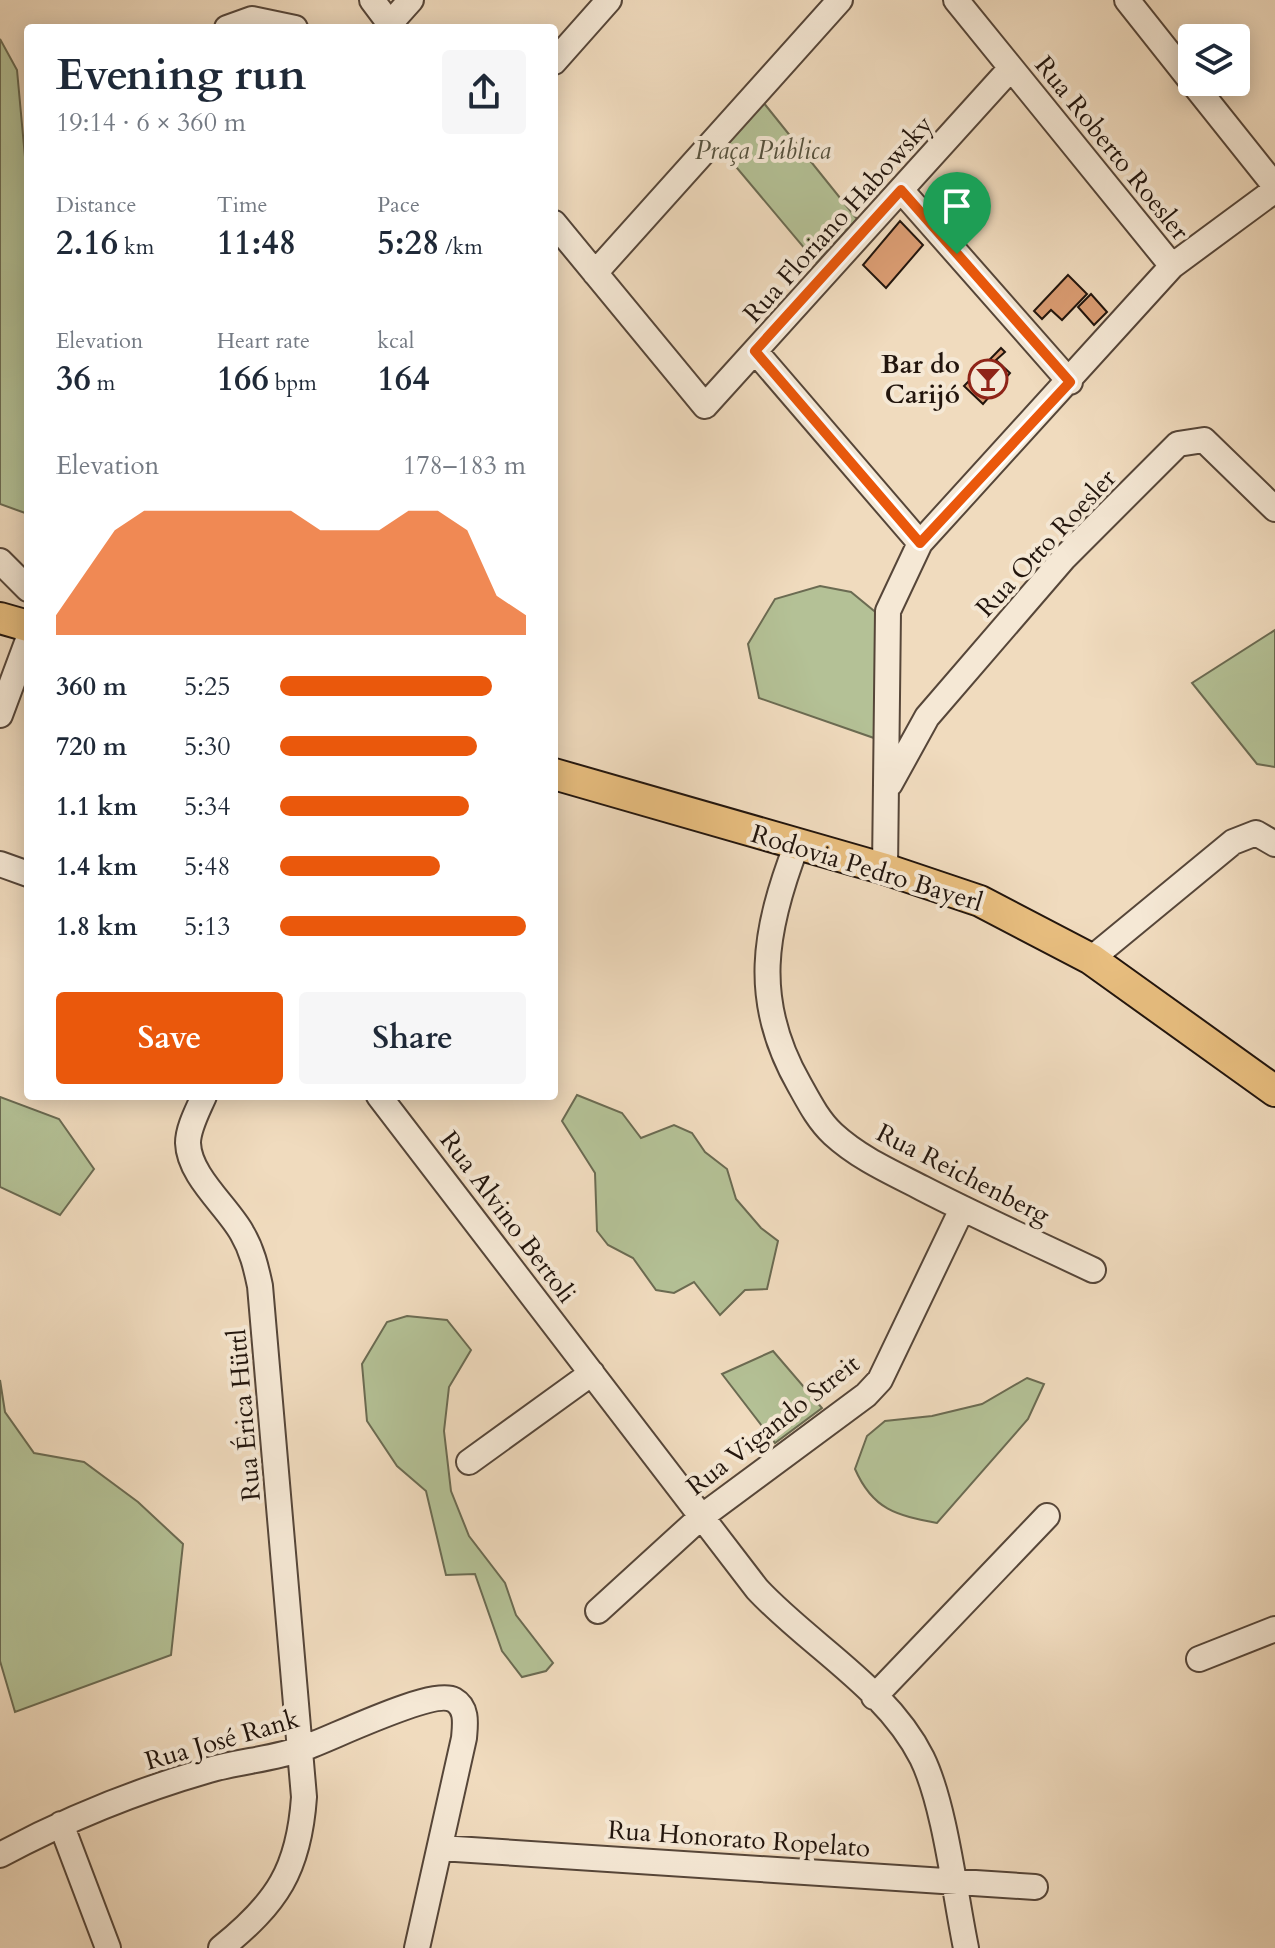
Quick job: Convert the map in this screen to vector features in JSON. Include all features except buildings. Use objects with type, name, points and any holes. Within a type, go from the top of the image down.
[{"type":"main road","points":[[0,618],[24,625]]},
{"type":"main road","name":"Rodovia Pedro Bayerl","points":[[558,775],[885,869],[980,901],[1091,959],[1272,1085]]},
{"type":"street","points":[[372,0],[388,24]]},
{"type":"street","points":[[392,24],[411,0]]},
{"type":"street","points":[[558,57],[609,0]]},
{"type":"street","points":[[558,228],[595,273],[840,0]]},
{"type":"street","name":"Rua Roberto Roesler","points":[[885,869],[888,611],[920,543],[1070,382],[1172,266],[956,0]]},
{"type":"street","points":[[1127,0],[1178,64]]},
{"type":"street","points":[[238,24],[252,19],[276,24]]},
{"type":"street","name":"Rua Floriano Habowsky","points":[[595,273],[705,406],[1011,68]]},
{"type":"street","points":[[1172,266],[1275,188],[1203,96]]},
{"type":"street","points":[[901,190],[1070,382]]},
{"type":"street","points":[[755,351],[920,543]]},
{"type":"street","name":"Rua Otto Roesler","points":[[888,786],[927,717],[1064,558],[1178,444],[1204,440],[1275,509]]},
{"type":"street","points":[[0,561],[24,585]]},
{"type":"street","points":[[0,715],[24,651]]},
{"type":"street","points":[[1091,959],[1233,842],[1256,833],[1275,844]]},
{"type":"street","name":"Rua Reichenberg","points":[[797,844],[775,900],[766,948],[767,1000],[784,1059],[815,1113],[833,1134],[868,1160],[962,1209],[1093,1270]]},
{"type":"street","points":[[0,864],[24,873]]},
{"type":"street","name":"Rua Érica Hüttl","points":[[203,1100],[188,1144],[192,1159],[241,1231],[252,1253],[260,1286],[302,1749],[303,1820],[292,1867],[273,1900],[221,1948]]},
{"type":"street","name":"Rua Alvino Bertoli","points":[[382,1100],[700,1518],[782,1616],[894,1718],[922,1759],[936,1801],[966,1948]]},
{"type":"street","name":"Rua Vigando Streit","points":[[598,1611],[700,1518],[866,1395],[880,1380],[962,1209]]},
{"type":"street","points":[[469,1462],[592,1373]]},
{"type":"street","points":[[874,1697],[1047,1516]]},
{"type":"street","points":[[1199,1659],[1275,1629]]},
{"type":"street","name":"Rua José Rank","points":[[0,1855],[61,1824],[212,1769],[302,1749],[426,1701],[453,1699],[462,1708],[464,1738],[440,1848]]},
{"type":"street","points":[[61,1824],[108,1948]]},
{"type":"street","points":[[417,1948],[440,1848]]},
{"type":"street","name":"Rua Honorato Ropelato","points":[[440,1848],[1035,1887]]},
{"type":"green space","points":[[0,39],[17,70],[24,146],[24,513],[0,504]]},
{"type":"green space","name":"Praça Pública","points":[[763,102],[857,219],[816,262],[721,149]]},
{"type":"green space","points":[[820,586],[851,592],[879,615],[874,738],[759,698],[748,644],[775,599]]},
{"type":"green space","points":[[1275,630],[1275,767],[1257,764],[1192,683]]},
{"type":"green space","points":[[577,1095],[622,1113],[641,1138],[674,1125],[692,1133],[705,1152],[727,1169],[736,1199],[761,1228],[778,1241],[767,1289],[745,1290],[720,1315],[694,1282],[674,1293],[656,1290],[633,1258],[608,1245],[597,1231],[595,1173],[562,1121]]},
{"type":"green space","points":[[0,1097],[59,1119],[94,1169],[60,1215],[0,1187]]},
{"type":"green space","points":[[407,1316],[447,1320],[471,1350],[449,1387],[444,1431],[451,1491],[469,1536],[505,1583],[516,1615],[553,1663],[546,1671],[522,1677],[502,1651],[475,1574],[446,1575],[426,1491],[397,1466],[367,1421],[362,1364],[387,1322]]},
{"type":"green space","points":[[773,1351],[822,1408],[775,1443],[722,1374]]},
{"type":"green space","points":[[1027,1378],[1044,1384],[1028,1419],[937,1523],[887,1508],[862,1483],[855,1469],[867,1436],[885,1421],[932,1416],[982,1404]]},
{"type":"green space","points":[[0,1380],[5,1412],[34,1453],[84,1462],[138,1502],[183,1544],[171,1655],[15,1712],[0,1661]]},
{"type":"place","name":"Bar do Carijó","points":[[988,379]]},
{"type":"route","points":[[901,190],[957,254],[1070,382],[920,543],[755,351],[901,190]]}]
